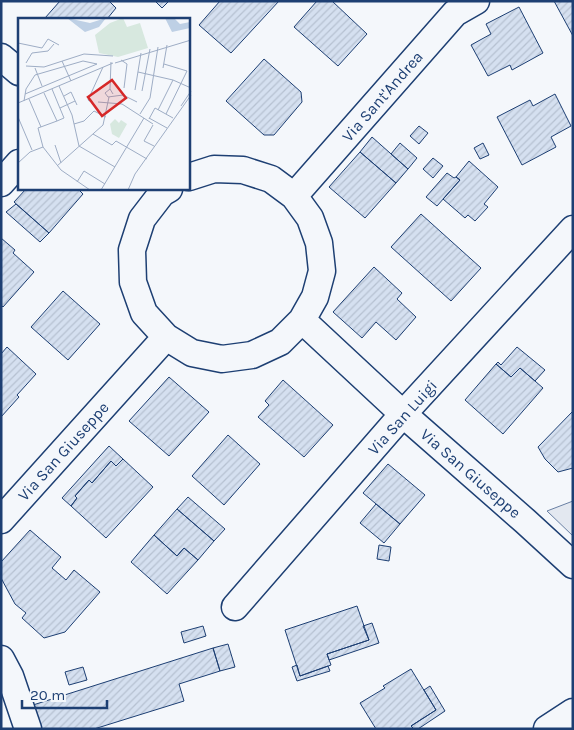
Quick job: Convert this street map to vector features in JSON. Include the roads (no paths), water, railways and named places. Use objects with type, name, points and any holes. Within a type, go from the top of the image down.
[{"type":"street","name":"Via Sant'Andrea","points":[[294,196],[455,13],[476,1]]},
{"type":"street","points":[[1,57],[18,71]]},
{"type":"street","points":[[1,183],[18,164]]},
{"type":"street","points":[[163,190],[142,219],[132,250],[133,282],[144,313],[166,337],[192,352],[222,359],[252,355],[280,342],[302,320],[315,297],[322,270],[320,243],[310,218],[294,196],[270,179],[243,170],[214,169],[190,176]]},
{"type":"street","name":"Via San Luigi","points":[[235,607],[403,414],[573,229]]},
{"type":"street","name":"Via San Giuseppe","points":[[302,320],[403,414],[573,565]]},
{"type":"street","name":"Via San Giuseppe","points":[[1,520],[166,337]]},
{"type":"street","points":[[1,659],[10,676],[28,729]]},
{"type":"street","points":[[547,729],[573,712]]}]
